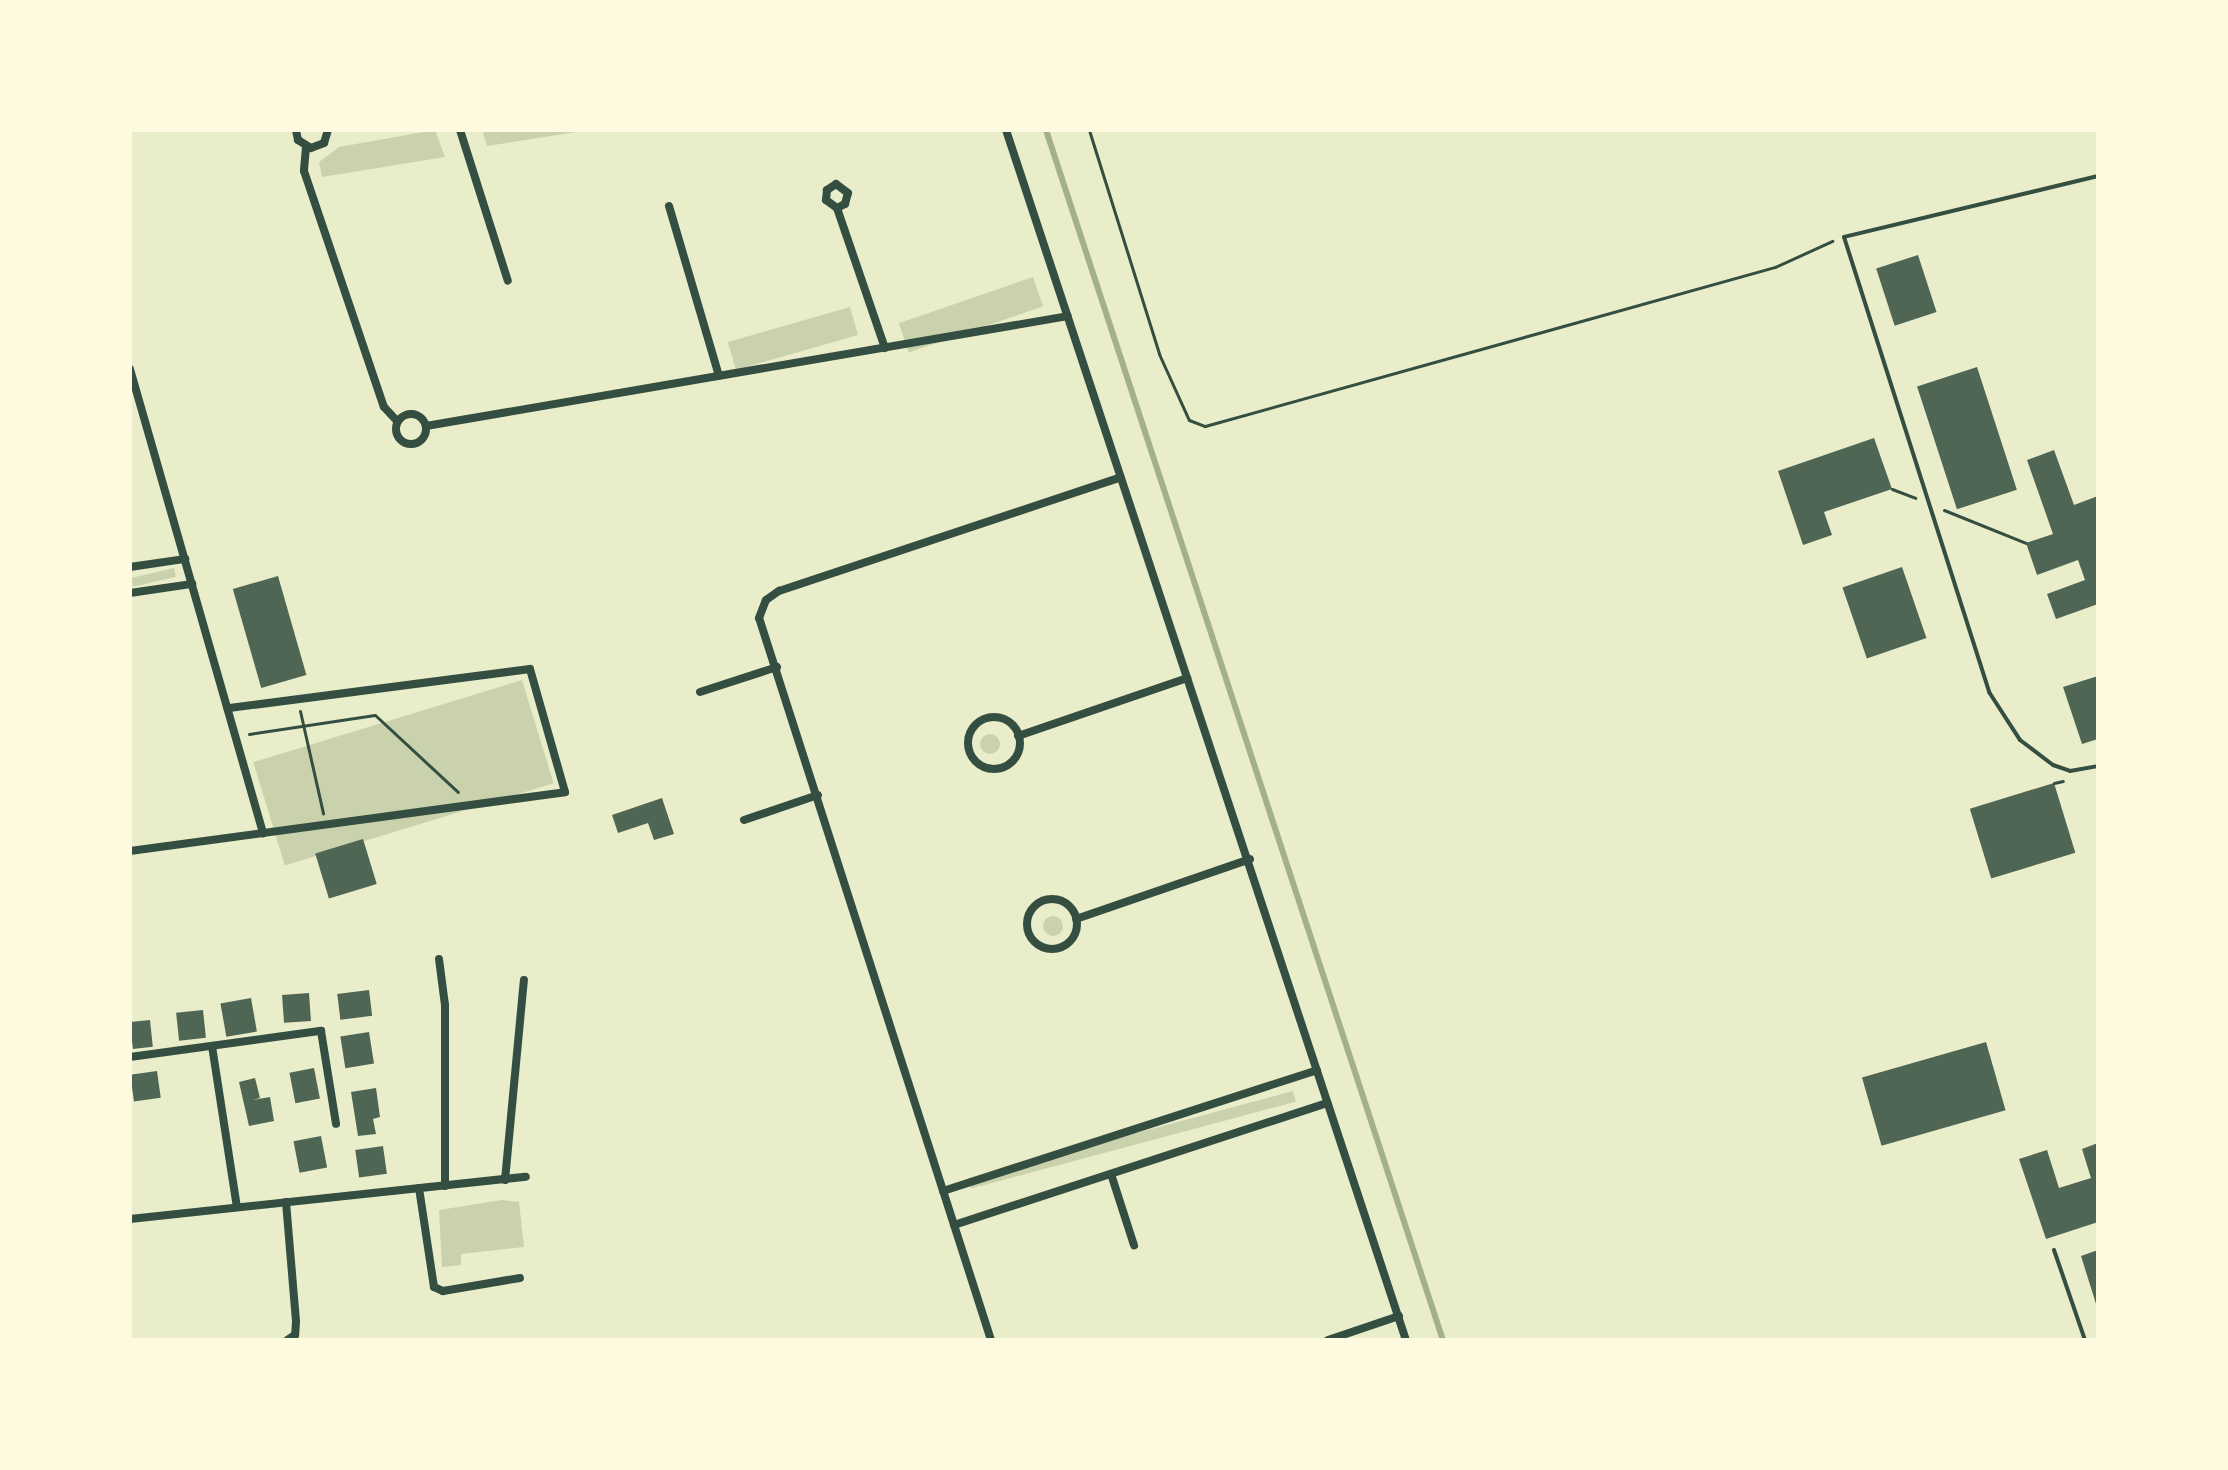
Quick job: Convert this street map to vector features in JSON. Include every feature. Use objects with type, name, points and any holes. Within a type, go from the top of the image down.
[{"type":"street","points":[[296,130],[306,147],[304,171],[384,407],[397,421],[396,432],[406,444],[421,441],[426,426]]},
{"type":"street","points":[[306,147],[320,146],[328,130]]},
{"type":"street","points":[[460,130],[508,281]]},
{"type":"street","points":[[1006,130],[1250,859],[1406,1340]]},
{"type":"street","points":[[669,206],[719,376]]},
{"type":"street","points":[[837,208],[885,348]]},
{"type":"street","points":[[426,426],[1068,316]]},
{"type":"street","points":[[130,369],[263,833]]},
{"type":"street","points":[[397,421],[414,413],[426,426]]},
{"type":"street","points":[[991,1340],[759,618],[766,600],[779,591],[1121,477]]},
{"type":"street","points":[[130,567],[185,559]]},
{"type":"street","points":[[130,593],[192,584]]},
{"type":"street","points":[[700,692],[777,667]]},
{"type":"street","points":[[130,851],[565,792],[530,669],[228,708]]},
{"type":"street","points":[[1018,736],[1187,678]]},
{"type":"street","points":[[986,718],[1009,723],[1018,736],[1017,753],[997,769],[980,765],[969,752],[969,735],[986,718]]},
{"type":"street","points":[[744,820],[818,795]]},
{"type":"street","points":[[1076,919],[1250,859]]},
{"type":"street","points":[[1046,900],[1068,905],[1076,919],[1074,935],[1062,947],[1046,948],[1028,931],[1032,909],[1046,900]]},
{"type":"street","points":[[439,959],[445,1005],[445,1186]]},
{"type":"street","points":[[505,1180],[524,980]]},
{"type":"street","points":[[130,1057],[321,1031],[336,1124]]},
{"type":"street","points":[[212,1046],[237,1207]]},
{"type":"street","points":[[943,1191],[1317,1070]]},
{"type":"street","points":[[954,1225],[1328,1103]]},
{"type":"street","points":[[1111,1174],[1134,1245]]},
{"type":"street","points":[[130,1219],[526,1177]]},
{"type":"street","points":[[419,1188],[434,1287],[443,1291],[520,1278]]},
{"type":"street","points":[[286,1202],[296,1322],[295,1335],[287,1340]]},
{"type":"street","points":[[1328,1340],[1399,1316]]},
{"type":"lane","points":[[2098,176],[1844,237],[1989,692],[2020,740],[2053,765],[2070,771],[2098,766]]},
{"type":"lane","points":[[2054,1250],[2085,1340]]},
{"type":"path","points":[[1089,130],[1159,354],[1189,420],[1205,426],[1775,267],[1844,237]]},
{"type":"path","points":[[1892,489],[1919,500]]},
{"type":"path","points":[[1932,505],[2026,543]]},
{"type":"path","points":[[297,699],[325,825]]},
{"type":"path","points":[[235,736],[375,715],[473,805]]},
{"type":"green space","points":[[435,130],[445,157],[322,177],[319,162],[339,147]]},
{"type":"green space","points":[[482,130],[589,130],[487,146]]},
{"type":"green space","points":[[1033,277],[1043,306],[909,353],[899,323]]},
{"type":"green space","points":[[850,307],[858,335],[736,370],[728,342]]},
{"type":"green space","points":[[174,568],[176,577],[133,587],[131,578]]},
{"type":"green space","points":[[522,680],[554,783],[285,865],[253,762]]},
{"type":"green space","points":[[986,734],[994,734],[1000,744],[994,754],[986,754],[980,748],[980,740]]},
{"type":"green space","points":[[1049,916],[1057,916],[1063,926],[1057,936],[1049,936],[1043,930],[1043,922]]},
{"type":"green space","points":[[1293,1091],[1296,1102],[971,1189],[968,1178]]},
{"type":"green space","points":[[502,1200],[519,1202],[524,1247],[461,1254],[461,1265],[442,1267],[439,1210]]},
{"type":"building","points":[[1918,255],[1937,312],[1895,326],[1876,269]]},
{"type":"building","points":[[1977,367],[2017,490],[1957,509],[1917,386]]},
{"type":"building","points":[[1874,438],[1892,489],[1824,512],[1832,535],[1803,545],[1778,471]]},
{"type":"building","points":[[2054,450],[2074,505],[2098,496],[2098,604],[2056,619],[2047,594],[2085,580],[2078,560],[2037,575],[2026,543],[2053,534],[2027,460]]},
{"type":"building","points":[[1902,567],[1926,638],[1867,658],[1842,588]]},
{"type":"building","points":[[278,576],[306,675],[261,688],[233,589]]},
{"type":"building","points":[[2098,676],[2098,739],[2082,744],[2063,687]]},
{"type":"building","points":[[2054,783],[2075,853],[1991,879],[1970,809]]},
{"type":"building","points":[[662,798],[674,834],[654,840],[648,823],[618,833],[612,815]]},
{"type":"building","points":[[363,839],[377,884],[329,899],[315,854]]},
{"type":"building","points":[[369,990],[372,1016],[340,1020],[337,994]]},
{"type":"building","points":[[309,993],[311,1021],[284,1023],[282,995]]},
{"type":"building","points":[[251,998],[257,1031],[226,1037],[220,1003]]},
{"type":"building","points":[[203,1010],[206,1038],[179,1041],[176,1013]]},
{"type":"building","points":[[150,1020],[153,1047],[133,1049],[130,1022]]},
{"type":"building","points":[[369,1032],[374,1064],[345,1068],[340,1037]]},
{"type":"building","points":[[1986,1042],[2006,1110],[1882,1146],[1862,1078]]},
{"type":"building","points":[[314,1068],[320,1098],[295,1103],[289,1073]]},
{"type":"building","points":[[157,1071],[161,1098],[134,1101],[130,1075]]},
{"type":"building","points":[[255,1078],[260,1098],[252,1100],[270,1097],[274,1121],[249,1126],[239,1082]]},
{"type":"building","points":[[376,1088],[380,1117],[373,1119],[376,1134],[358,1136],[351,1092]]},
{"type":"building","points":[[321,1136],[327,1167],[300,1173],[294,1141]]},
{"type":"building","points":[[2098,1143],[2098,1222],[2046,1239],[2019,1159],[2047,1150],[2059,1188],[2091,1178],[2082,1149]]},
{"type":"building","points":[[383,1146],[387,1174],[359,1178],[355,1150]]},
{"type":"building","points":[[2098,1250],[2098,1307],[2097,1307],[2081,1256]]},
{"type":"waterway","points":[[1046,130],[1443,1340]]}]
